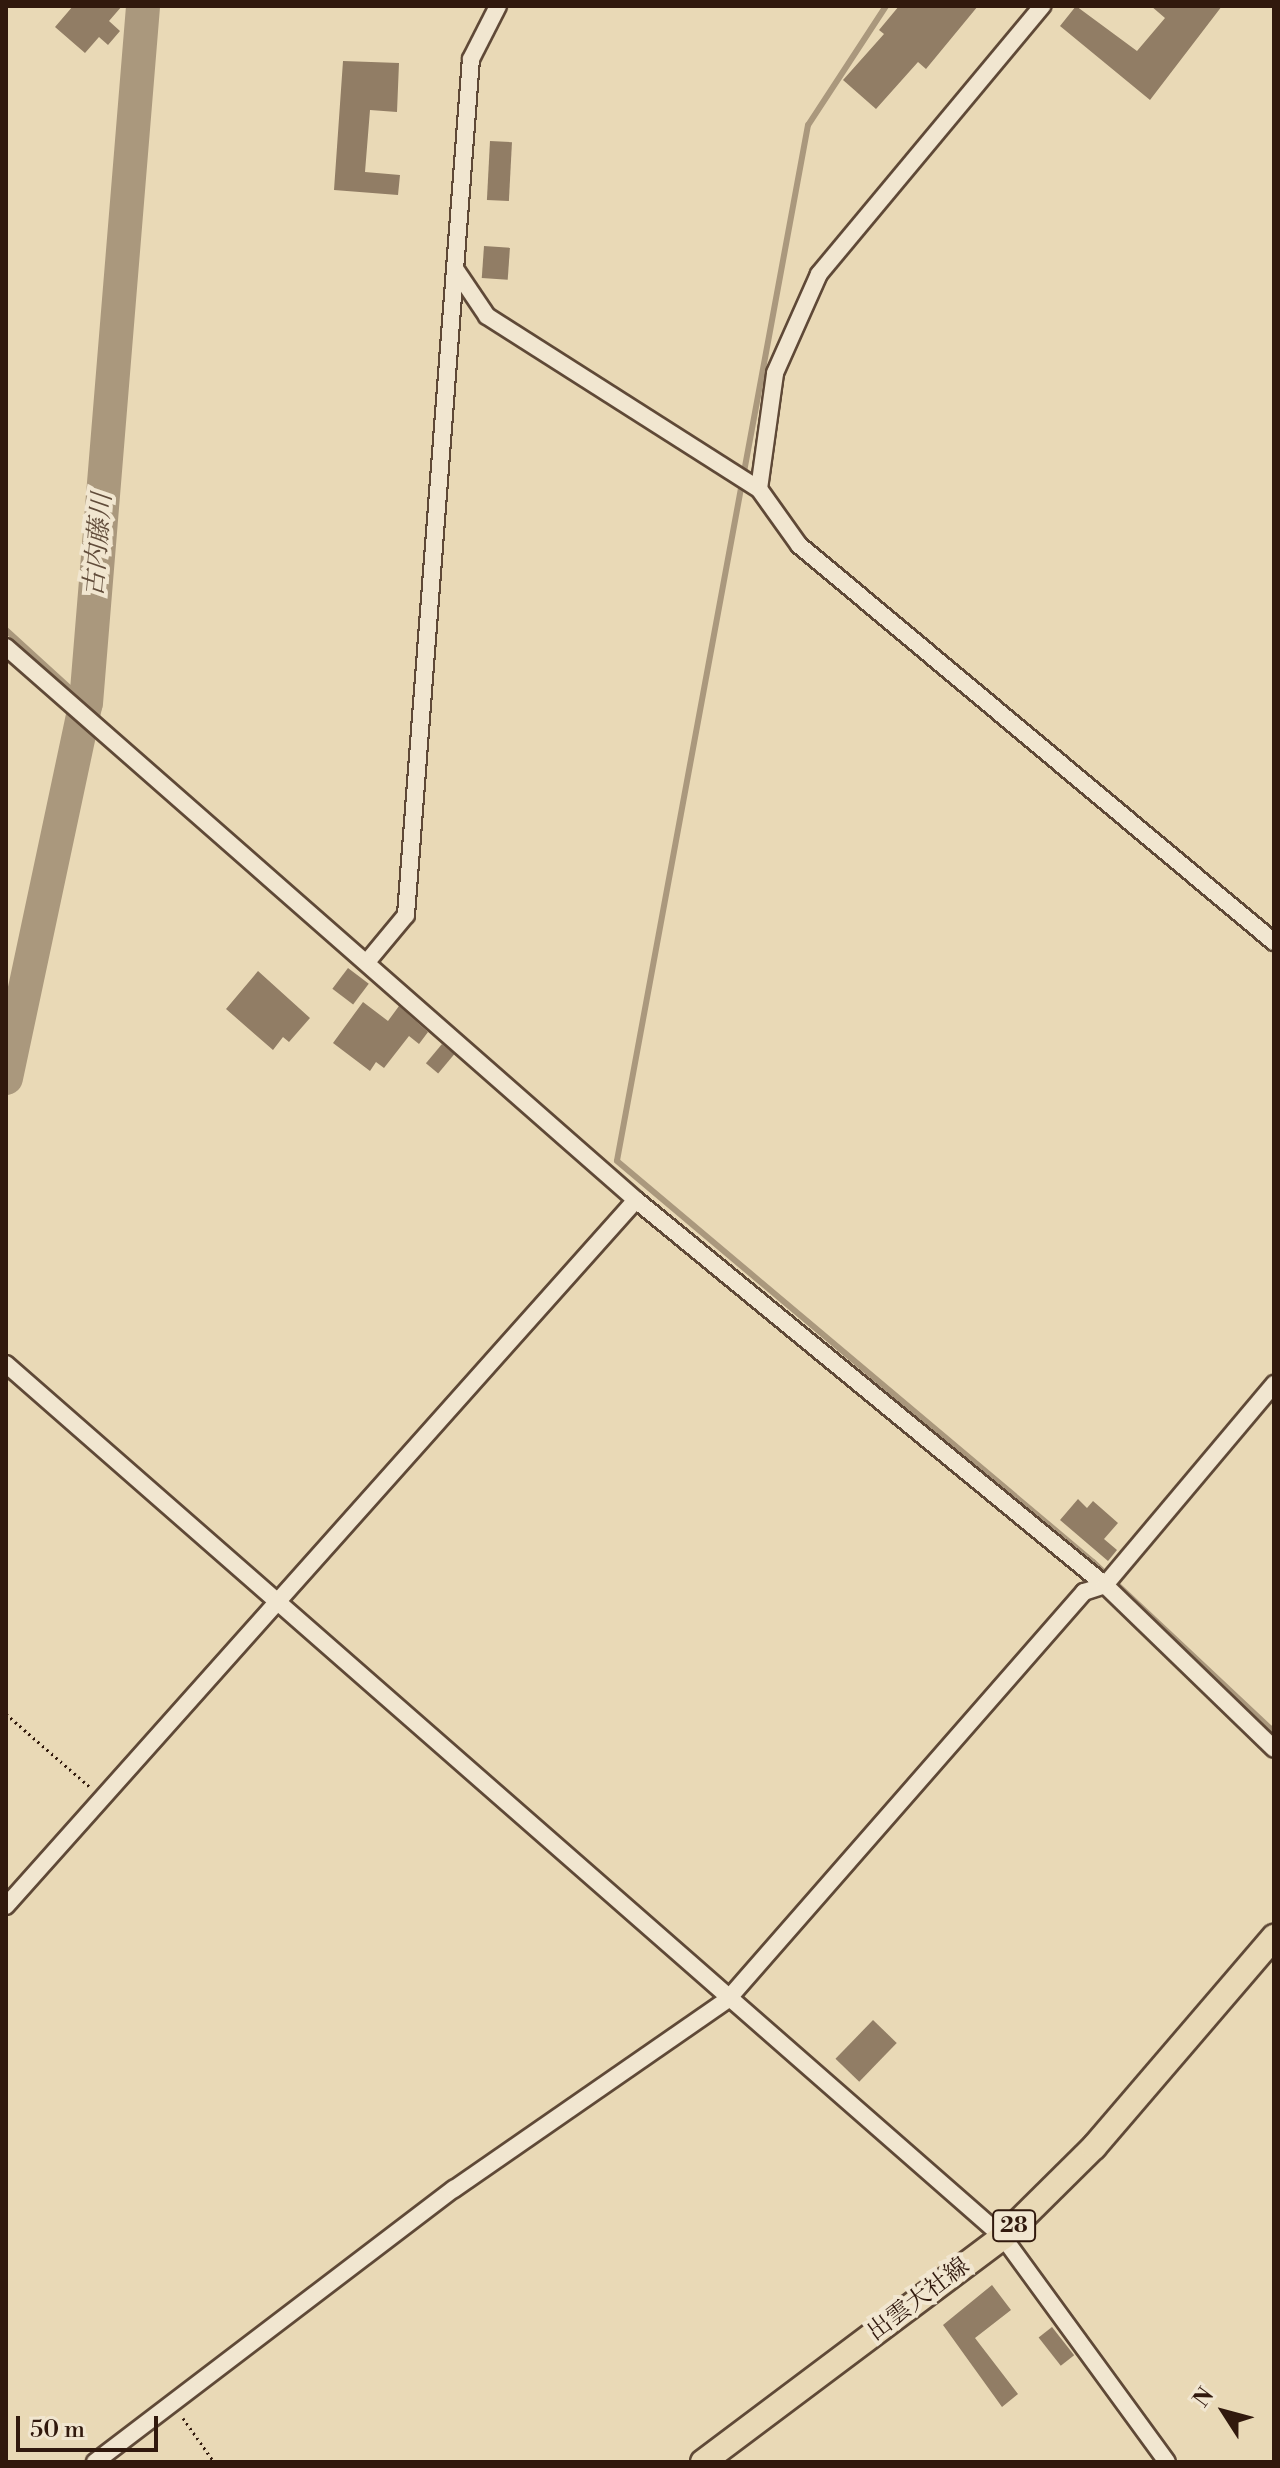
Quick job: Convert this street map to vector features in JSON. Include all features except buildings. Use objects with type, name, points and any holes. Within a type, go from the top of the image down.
[{"type":"main road","name":"出雲大社線","points":[[703,2462],[1003,2237],[1094,2147],[1274,1937]]},
{"type":"street","points":[[367,962],[406,915],[471,59],[498,6]]},
{"type":"street","points":[[759,489],[775,373],[819,274],[1042,6]]},
{"type":"street","points":[[456,270],[487,316],[759,489],[799,545],[1274,942]]},
{"type":"street","points":[[6,647],[124,754],[367,962],[636,1200],[1105,1585],[1274,1749]]},
{"type":"street","points":[[6,1906],[636,1200]]},
{"type":"street","points":[[6,1364],[1003,2237],[1167,2462]]},
{"type":"street","points":[[95,2462],[174,2405],[454,2189],[728,1999],[1084,1592],[1105,1585],[1274,1384]]},
{"type":"path","points":[[6,1714],[101,1797]]},
{"type":"path","points":[[174,2405],[214,2462]]},
{"type":"waterway","name":"古内藤川","points":[[6,1078],[86,703],[143,6]]},
{"type":"waterway","points":[[886,6],[808,125],[617,1161],[1093,1562],[1274,1732]]},
{"type":"waterway","points":[[6,630],[86,703]]}]
